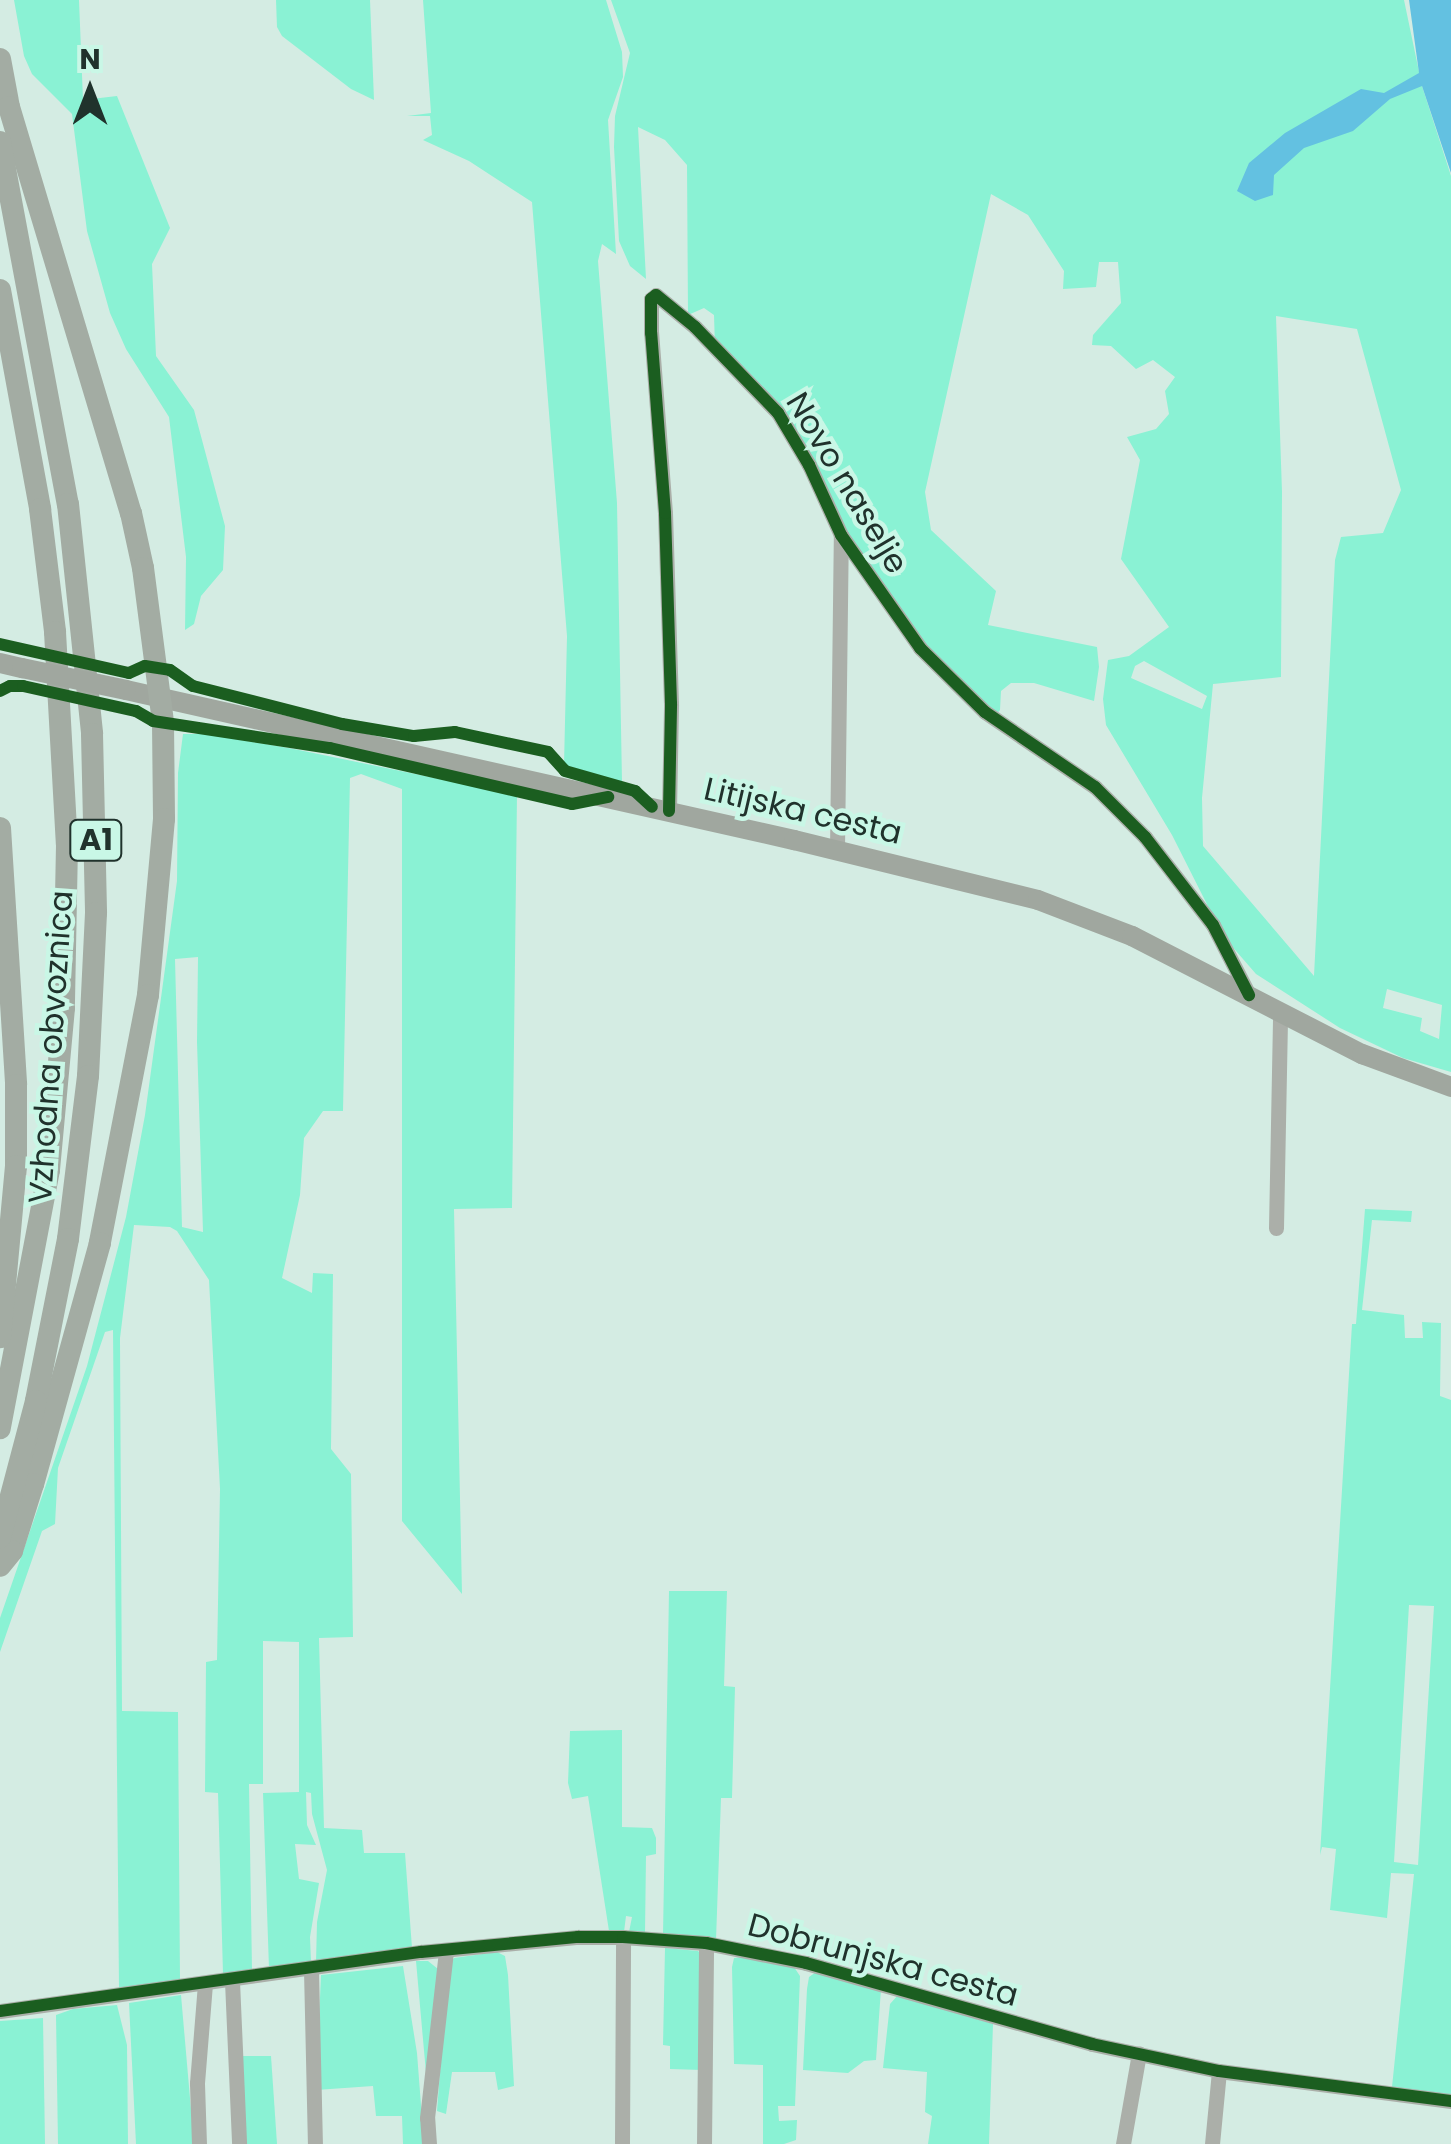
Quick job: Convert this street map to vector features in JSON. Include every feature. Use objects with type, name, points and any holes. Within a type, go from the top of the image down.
[{"type":"highway","points":[[0,59],[28,174],[131,513],[151,616],[160,698],[162,869],[133,1078],[100,1244],[12,1552],[0,1566]]},
{"type":"highway","name":"Vzhodna obvoznica","points":[[0,142],[68,504],[92,734],[96,913],[88,1076],[68,1239],[36,1401],[0,1536]]},
{"type":"highway","name":"Vzhodna obvoznica","points":[[0,290],[48,579],[62,710],[68,845],[64,1008],[49,1170],[0,1428]]},
{"type":"highway","points":[[0,828],[16,1085],[14,1186],[0,1338]]},
{"type":"main road","name":"Litijska cesta","points":[[0,663],[968,880],[1074,912],[1132,936],[1362,1054],[1451,1087]]},
{"type":"street","name":"Novo naselje","points":[[669,811],[670,662],[651,333],[653,296],[670,304],[695,327],[778,413],[798,442],[841,535],[920,648],[968,697],[1095,788],[1144,837],[1213,925],[1249,995]]},
{"type":"street","name":"Novo naselje","points":[[837,850],[841,535]]},
{"type":"street","points":[[1276,1228],[1280,1013]]},
{"type":"street","points":[[622,2144],[623,1937]]},
{"type":"street","name":"Dobrunjska cesta","points":[[0,2011],[446,1950],[623,1937],[706,1942],[889,1983],[1092,2044],[1220,2071],[1451,2101]]},
{"type":"street","points":[[704,2144],[706,1942]]},
{"type":"street","points":[[430,2144],[427,2118],[446,1950]]},
{"type":"street","points":[[311,1970],[315,2144]]},
{"type":"street","points":[[232,1981],[239,2144]]},
{"type":"street","points":[[199,2144],[197,2083],[205,1984]]},
{"type":"street","points":[[1123,2144],[1139,2054]]},
{"type":"street","points":[[1212,2144],[1220,2071]]},
{"type":"green space","points":[[14,0],[79,0],[83,100],[117,96],[170,228],[152,264],[156,356],[194,410],[225,526],[223,570],[201,596],[194,624],[185,630],[186,557],[169,417],[126,349],[110,313],[87,231],[72,114],[32,74],[24,56]]},
{"type":"green space","points":[[276,0],[370,0],[374,100],[351,89],[282,36],[277,27]]},
{"type":"green space","points":[[423,0],[606,0],[622,52],[623,77],[608,120],[616,254],[602,244],[598,261],[617,503],[622,782],[564,765],[567,636],[532,202],[469,161],[423,140],[432,135],[430,116],[407,116],[431,113]]},
{"type":"green space","points":[[611,0],[1404,0],[1422,86],[1451,176],[1451,1072],[1403,1058],[1340,1028],[1256,974],[1223,936],[1172,835],[1106,725],[1103,699],[1108,660],[1129,656],[1169,627],[1121,559],[1140,460],[1127,437],[1156,429],[1169,414],[1165,391],[1175,377],[1153,360],[1136,369],[1111,346],[1092,345],[1093,335],[1121,303],[1118,262],[1099,262],[1096,287],[1063,289],[1064,271],[1028,215],[991,194],[925,492],[931,530],[996,591],[988,625],[1097,647],[1099,667],[1094,701],[1034,683],[1011,683],[1001,691],[1000,710],[995,716],[936,663],[868,571],[789,420],[715,347],[714,315],[704,308],[688,315],[687,165],[665,140],[638,127],[646,279],[630,266],[619,241],[614,147],[615,116],[630,53]],"holes":[[[1276,316],[1357,329],[1401,490],[1383,533],[1341,537],[1335,560],[1314,976],[1203,846],[1202,798],[1213,684],[1281,677],[1282,492]],[[1144,661],[1207,696],[1202,709],[1131,678],[1135,666]],[[1387,989],[1442,1005],[1439,1039],[1420,1031],[1422,1018],[1383,1008]]]},
{"type":"green space","points":[[183,734],[207,734],[517,795],[512,1208],[454,1209],[462,1594],[402,1521],[402,789],[361,774],[350,778],[343,1111],[323,1111],[304,1138],[300,1195],[282,1278],[312,1293],[313,1273],[333,1274],[331,1449],[351,1474],[353,1637],[319,1638],[324,1828],[362,1830],[364,1853],[405,1853],[412,1948],[316,1962],[317,1922],[327,1870],[312,1814],[311,1793],[306,1792],[307,1825],[316,1845],[295,1844],[299,1879],[319,1883],[310,1937],[311,1962],[269,1969],[263,1793],[299,1792],[299,1642],[263,1641],[263,1784],[249,1784],[252,1970],[223,1974],[218,1793],[205,1792],[206,1662],[217,1660],[220,1489],[209,1280],[177,1231],[134,1225],[120,1338],[122,1711],[178,1712],[180,1980],[119,1989],[113,1330],[105,1332],[58,1468],[55,1524],[42,1531],[0,1652],[0,1618],[87,1366],[126,1217],[145,1115],[177,881],[178,773]],"holes":[[[198,957],[203,1232],[182,1227],[175,959]]]},
{"type":"green space","points":[[1365,1209],[1412,1211],[1411,1222],[1372,1220],[1362,1310],[1404,1315],[1405,1338],[1423,1338],[1422,1322],[1441,1323],[1440,1396],[1451,1400],[1451,2096],[1392,2087],[1414,1874],[1391,1873],[1387,1918],[1330,1910],[1336,1849],[1322,1847],[1320,1855],[1352,1324],[1356,1324]],"holes":[[[1409,1605],[1434,1606],[1418,1865],[1394,1862]]]},
{"type":"green space","points":[[669,1591],[727,1591],[724,1686],[735,1687],[732,1798],[721,1798],[716,1940],[663,1935]]},
{"type":"green space","points":[[622,1730],[622,1827],[652,1828],[656,1838],[656,1854],[646,1856],[645,1933],[629,1932],[632,1917],[626,1916],[624,1932],[609,1931],[588,1796],[572,1799],[568,1783],[570,1731]]},
{"type":"green space","points":[[665,1948],[698,1951],[702,1955],[702,2070],[670,2069],[670,2046],[663,2045]]},
{"type":"green space","points":[[497,1952],[505,1956],[508,1975],[514,2086],[498,2090],[495,2072],[452,2072],[446,2114],[437,2111],[448,1967],[454,1958]]},
{"type":"green space","points":[[734,1958],[794,1967],[800,1976],[795,2106],[778,2106],[779,2121],[797,2120],[796,2140],[784,2144],[763,2144],[763,2065],[734,2064],[732,1967]]},
{"type":"green space","points":[[416,1961],[428,1961],[438,1969],[427,2084]]},
{"type":"green space","points":[[403,1966],[417,2053],[424,2144],[403,2144],[402,2116],[376,2116],[373,2086],[316,2090],[321,1975]]},
{"type":"green space","points":[[816,1972],[881,1989],[876,2060],[864,2061],[848,2073],[803,2070],[807,1989],[809,1977]]},
{"type":"green space","points":[[181,1995],[194,2144],[136,2144],[129,2003]]},
{"type":"green space","points":[[898,1995],[993,2024],[989,2144],[928,2144],[932,2116],[925,2112],[927,2072],[883,2068],[890,2004]]},
{"type":"green space","points":[[117,2005],[127,2045],[128,2144],[58,2144],[56,2015],[73,2009]]},
{"type":"green space","points":[[43,2018],[45,2144],[0,2144],[0,2021]]},
{"type":"green space","points":[[237,2056],[271,2056],[277,2144],[245,2144]]},
{"type":"water","points":[[1409,0],[1451,0],[1451,173],[1422,86],[1390,99],[1353,131],[1304,148],[1274,175],[1273,195],[1255,201],[1237,191],[1249,163],[1285,133],[1361,89],[1384,93],[1419,73]]},
{"type":"cycle path","points":[[669,811],[671,704],[665,513],[651,333],[651,299],[656,295],[695,327],[778,413],[809,465],[841,535],[920,648],[985,712],[1095,787],[1145,837],[1213,925],[1249,995]]},
{"type":"cycle path","points":[[0,644],[129,673],[145,666],[170,670],[193,686],[342,724],[414,736],[455,732],[548,752],[565,771],[635,791],[652,807]]},
{"type":"cycle path","points":[[0,691],[23,686],[136,711],[153,721],[330,748],[572,804],[608,797]]},
{"type":"cycle path","points":[[0,2011],[421,1952],[578,1937],[623,1937],[706,1943],[806,1963],[1092,2044],[1219,2071],[1451,2101]]}]
